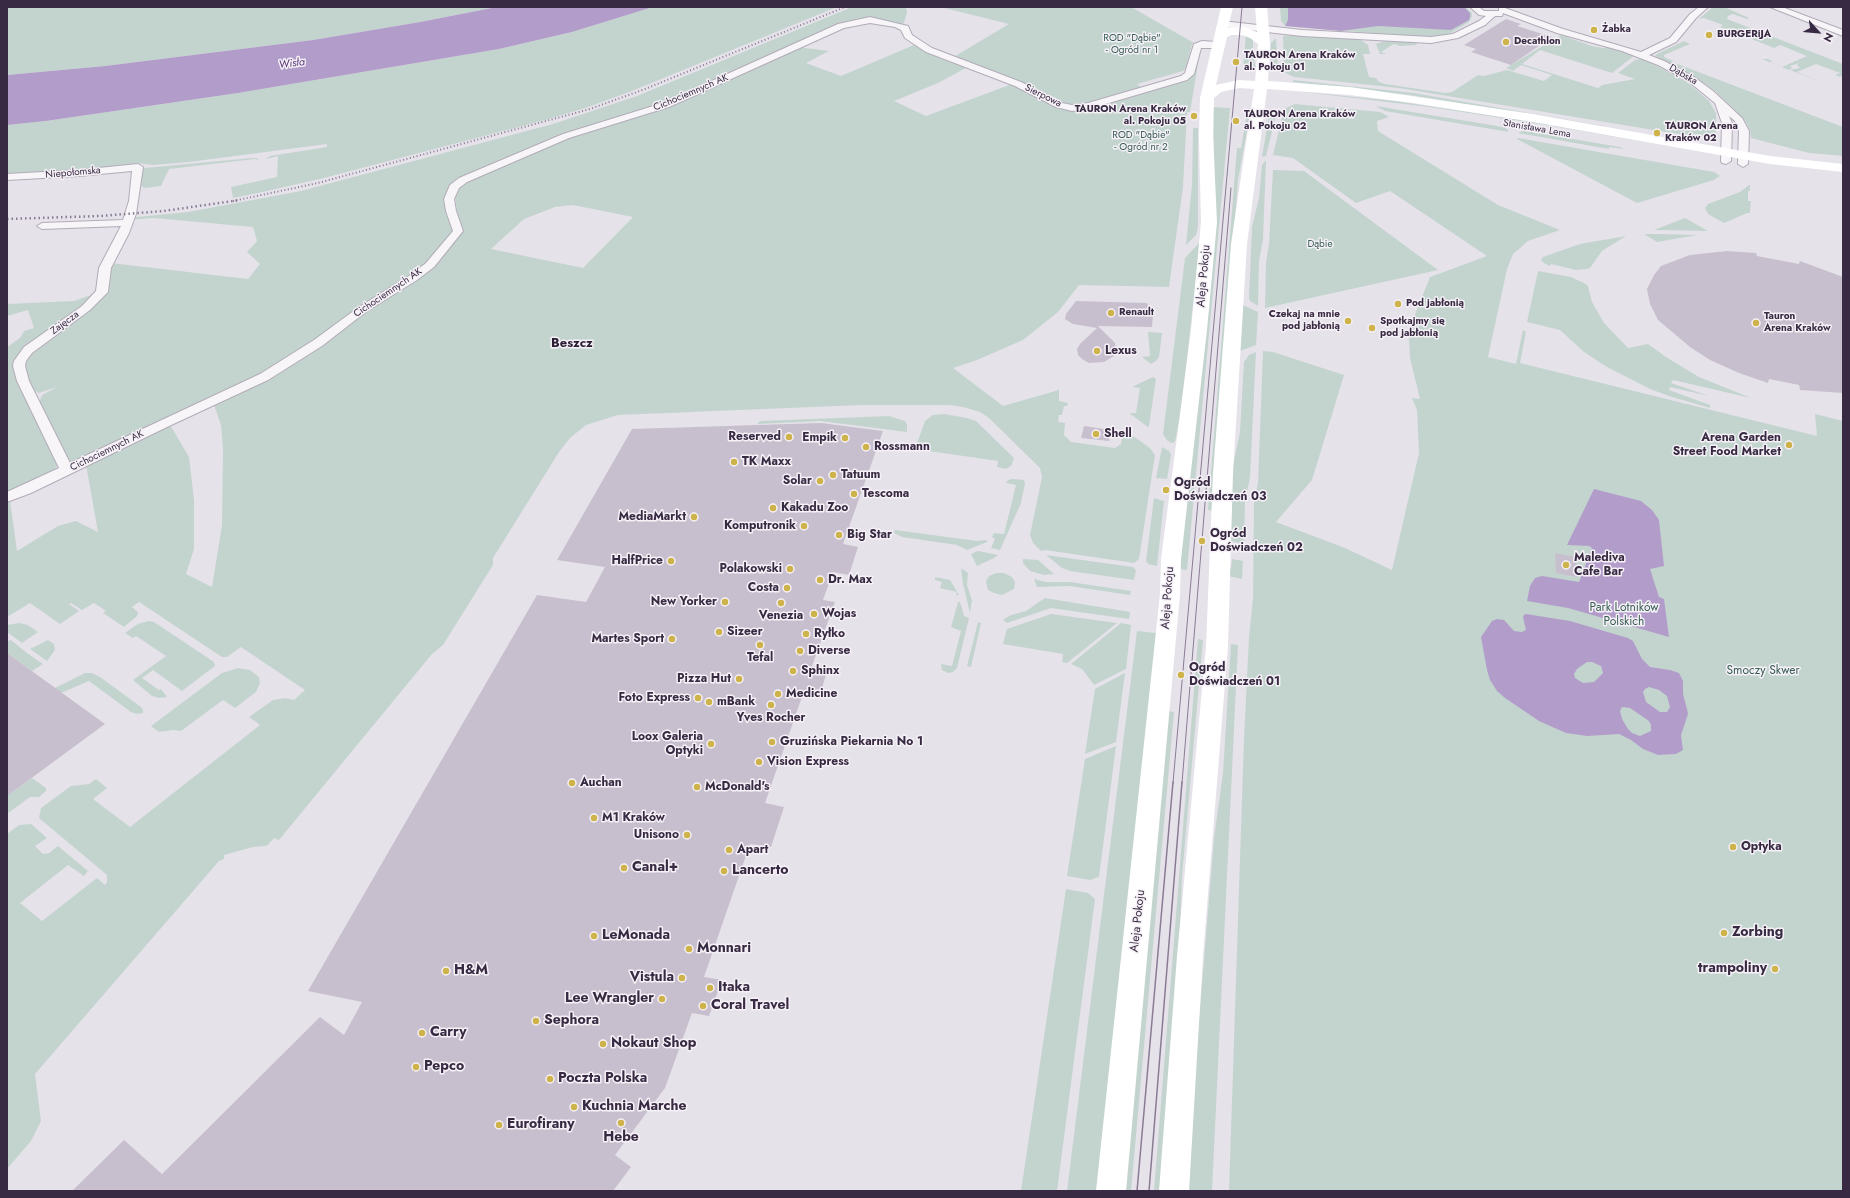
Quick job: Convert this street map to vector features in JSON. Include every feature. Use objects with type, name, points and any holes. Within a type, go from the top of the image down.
[{"type":"main road","name":"Aleja Pokoju","points":[[1111,1191],[1169,608],[1171,559],[1199,330],[1209,222],[1206,136],[1207,98],[1227,7]]},
{"type":"main road","points":[[1174,1191],[1191,942],[1216,646],[1223,473],[1239,244],[1261,88],[1264,44],[1262,18]]},
{"type":"main road","points":[[1220,35],[1229,31],[1244,31],[1254,35],[1264,44]]},
{"type":"main road","points":[[1212,72],[1230,86]]},
{"type":"main road","name":"Stanisława Lema","points":[[1207,98],[1214,90],[1230,86],[1339,90],[1413,99],[1726,156],[1793,172],[1843,178]]},
{"type":"main road","name":"Stanisława Lema","points":[[1743,160],[1843,168]]},
{"type":"street","points":[[1642,55],[1673,40],[1693,16],[1704,7]]},
{"type":"street","points":[[1774,7],[1843,33]]},
{"type":"street","points":[[1469,29],[1479,14],[1476,9]]},
{"type":"street","name":"Dąbska","points":[[1476,9],[1498,11],[1577,36],[1619,46],[1685,75],[1707,90],[1734,114],[1742,125],[1744,135],[1743,160]]},
{"type":"street","points":[[1264,44],[1280,34],[1302,33],[1431,40],[1453,37],[1482,23],[1487,17],[1498,11]]},
{"type":"street","points":[[1220,35],[1262,18],[1302,33]]},
{"type":"street","name":"Cichociemnych AK","points":[[7,497],[67,471],[162,424],[264,377],[318,343],[363,309],[413,278],[430,264],[458,231],[450,211],[450,196],[454,187],[469,177],[566,136],[666,105],[846,24],[875,20],[888,22],[905,28]]},
{"type":"street","name":"Sierpowa","points":[[905,28],[908,36],[929,50],[1025,87],[1059,105],[1072,108],[1089,106],[1184,78],[1189,74],[1197,46],[1220,35]]},
{"type":"street","name":"Dąbska","points":[[1720,102],[1727,123],[1726,156]]},
{"type":"street","name":"Zajęcza","points":[[67,471],[23,381],[19,366],[20,361],[28,350],[80,313],[98,297],[103,287],[105,268],[124,233],[134,201],[138,167]]},
{"type":"street","name":"Niepołomska","points":[[7,177],[79,173],[138,167]]},
{"type":"street","points":[[42,226],[127,223]]},
{"type":"green space","points":[[7,7],[497,7],[313,40],[105,66],[7,75]]},
{"type":"green space","points":[[653,7],[837,7],[632,91],[588,107],[549,119],[324,178],[258,193],[233,198],[231,187],[277,177],[278,156],[265,159],[270,156],[327,147],[327,144],[189,162],[153,165],[136,163],[119,167],[7,175],[7,125],[46,121],[238,93],[499,49],[572,32]]},
{"type":"green space","points":[[852,7],[906,7],[907,12],[904,23],[902,24],[870,19],[843,23],[664,103],[587,126],[472,173],[445,201],[446,211],[453,230],[450,236],[423,267],[314,343],[260,375],[76,462],[66,460],[39,403],[42,395],[57,387],[39,393],[33,390],[26,378],[23,364],[24,359],[97,301],[111,263],[248,279],[260,264],[247,252],[257,241],[253,227],[154,218],[126,220],[127,218],[188,212],[301,191],[553,124],[637,96]]},
{"type":"green space","name":"ROD \"Dąbie\" - Ogród nr 1","points":[[940,7],[1131,7],[1194,43],[1192,44],[1186,68],[1183,71],[1137,84],[1142,88],[1079,106],[1063,104],[1018,81],[952,58],[1009,24]]},
{"type":"green space","points":[[1280,7],[1466,7],[1472,13],[1472,16],[1469,22],[1451,33],[1439,36],[1422,37],[1285,26],[1281,21]]},
{"type":"green space","points":[[1713,7],[1724,7],[1749,18],[1747,19],[1733,14],[1728,16],[1727,19],[1843,64],[1843,75],[1840,77],[1835,75],[1840,73],[1816,64],[1797,72],[1823,83],[1790,70],[1800,68],[1797,65],[1799,63],[1790,66],[1792,68],[1789,70],[1762,59],[1768,59],[1772,61],[1770,62],[1782,67],[1807,56],[1780,45],[1774,48],[1744,36],[1739,39],[1733,37],[1738,34],[1720,27],[1723,25],[1704,18],[1699,19]]},
{"type":"green space","points":[[1246,33],[1253,37],[1253,54],[1256,70],[1243,69]]},
{"type":"green space","points":[[1298,35],[1361,40],[1368,45],[1370,54],[1363,54],[1369,77],[1376,78],[1379,82],[1385,84],[1445,93],[1452,92],[1478,75],[1484,76],[1507,70],[1544,81],[1552,75],[1521,65],[1513,71],[1506,68],[1561,35],[1592,46],[1603,48],[1610,47],[1634,56],[1612,73],[1540,50],[1522,64],[1598,88],[1602,85],[1635,79],[1618,73],[1635,60],[1641,59],[1649,62],[1687,82],[1709,101],[1716,113],[1716,137],[1690,136],[1399,88],[1294,77],[1284,72],[1283,36]]},
{"type":"green space","points":[[1276,38],[1278,71],[1270,71],[1271,43]]},
{"type":"green space","points":[[1385,41],[1416,42],[1417,45],[1400,46],[1394,44],[1381,52],[1386,54],[1380,54],[1376,44]]},
{"type":"green space","points":[[1684,41],[1690,44],[1664,55],[1664,57],[1673,61],[1672,62],[1843,127],[1843,156],[1809,153],[1751,138],[1750,130],[1744,119],[1715,91],[1692,75],[1655,56]]},
{"type":"green space","name":"ROD \"Dąbie\" - Ogród nr 2","points":[[914,45],[941,59],[966,68],[938,83],[894,101],[926,116],[1012,84],[1074,110],[1085,110],[1182,82],[1201,46],[1190,112],[1187,112],[1183,187],[1169,287],[1079,285],[1058,312],[1023,340],[977,360],[953,368],[1003,406],[1059,390],[1059,401],[1068,403],[1067,406],[1064,406],[1062,415],[1059,415],[1058,422],[1065,423],[1064,435],[1071,442],[1115,448],[1121,444],[1123,433],[1129,433],[1150,448],[1155,455],[1139,559],[1134,563],[1045,550],[1041,551],[1033,543],[1030,535],[1042,477],[1040,468],[989,418],[980,412],[963,407],[950,405],[862,405],[618,415],[586,425],[570,438],[559,452],[493,558],[493,565],[443,645],[432,654],[279,840],[274,838],[268,845],[253,847],[224,855],[224,859],[219,861],[35,1074],[41,1121],[31,1141],[7,1169],[7,834],[19,825],[31,824],[47,838],[35,846],[43,854],[49,853],[58,846],[88,871],[84,876],[68,865],[20,903],[42,921],[97,878],[105,885],[107,882],[107,875],[39,818],[41,808],[71,786],[89,784],[96,779],[107,788],[93,799],[130,827],[260,725],[249,717],[273,700],[285,698],[294,700],[305,690],[241,647],[227,657],[222,657],[139,602],[132,607],[138,612],[137,616],[124,627],[103,613],[106,611],[94,603],[82,610],[71,603],[69,604],[79,611],[60,624],[30,603],[7,617],[7,501],[10,500],[17,551],[58,526],[76,521],[98,532],[86,465],[169,423],[189,457],[194,500],[194,549],[186,574],[212,587],[222,525],[223,448],[221,425],[213,402],[406,287],[430,269],[461,233],[462,226],[458,218],[455,195],[458,188],[466,181],[550,145],[618,121],[667,107],[798,47],[829,51],[806,63],[841,76]],"holes":[[[573,205],[633,217],[583,268],[491,249],[524,219],[555,207]]]},
{"type":"green space","points":[[1293,80],[1414,93],[1609,127],[1410,95],[1293,82]]},
{"type":"green space","points":[[1295,91],[1395,101],[1541,123],[1709,153],[1541,124],[1429,107]]},
{"type":"green space","name":"Park Lotników Polskich","points":[[1295,104],[1380,112],[1389,117],[1377,121],[1378,131],[1498,205],[1560,230],[1528,241],[1513,254],[1507,269],[1488,357],[1516,364],[1523,330],[1526,332],[1520,363],[1817,436],[1815,414],[1843,421],[1843,1191],[1229,1191],[1244,738],[1249,637],[1253,598],[1254,501],[1258,483],[1263,351],[1273,352],[1344,375],[1312,480],[1276,522],[1345,548],[1392,570],[1419,453],[1417,410],[1412,398],[1420,399],[1410,358],[1409,339],[1414,317],[1430,277],[1487,256],[1390,191],[1356,203],[1293,158],[1273,155],[1284,109]]},
{"type":"green space","points":[[1376,106],[1497,126],[1506,128],[1509,132],[1385,111]]},
{"type":"green space","points":[[1213,107],[1230,108],[1187,570],[1180,569],[1215,196]]},
{"type":"green space","points":[[1248,108],[1251,109],[1238,180],[1219,435],[1215,511],[1208,510],[1237,148],[1241,148]]},
{"type":"green space","points":[[1270,109],[1277,111],[1266,156],[1262,157]]},
{"type":"green space","points":[[1193,128],[1198,128],[1198,227],[1196,235],[1186,245],[1192,184]]},
{"type":"green space","points":[[1522,131],[1620,147],[1624,149],[1609,147],[1609,149],[1518,133]]},
{"type":"green space","points":[[1517,139],[1714,172],[1720,176],[1714,180],[1637,203]]},
{"type":"green space","points":[[257,158],[258,160],[255,159],[169,169],[161,186],[145,188],[138,184],[142,170],[145,168]]},
{"type":"green space","points":[[1266,160],[1263,240],[1259,261],[1258,306],[1250,301],[1249,298],[1252,227],[1259,198],[1262,165]]},
{"type":"green space","name":"Dąbie","points":[[1273,170],[1304,171],[1438,270],[1265,308],[1266,262],[1269,244]]},
{"type":"green space","points":[[1749,185],[1750,191],[1748,191],[1748,201],[1751,201],[1750,213],[1724,223],[1708,214],[1705,208],[1708,204],[1740,192]]},
{"type":"green space","points":[[1685,218],[1708,231],[1654,230]]},
{"type":"green space","points":[[1644,234],[1659,234],[1697,235],[1657,242]]},
{"type":"green space","points":[[1626,236],[1602,251],[1590,268],[1587,269],[1576,270],[1551,264],[1550,266],[1541,260],[1543,257],[1580,244]]},
{"type":"green space","points":[[1200,242],[1181,412],[1175,442],[1171,443],[1163,434],[1185,258]]},
{"type":"green space","points":[[1538,271],[1571,277],[1588,286],[1592,302],[1604,323],[1628,348],[1648,344],[1699,377],[1751,398],[1673,380],[1671,383],[1709,396],[1670,387],[1669,390],[1710,405],[1710,408],[1672,397],[1650,389],[1607,367],[1584,352],[1560,330],[1527,322]]},
{"type":"green space","points":[[100,292],[33,345],[17,367],[57,466],[50,475],[7,494],[7,347],[20,338],[24,331],[34,328],[28,310],[7,316],[7,304],[74,301]]},
{"type":"green space","points":[[1243,305],[1258,312],[1256,345],[1240,351]]},
{"type":"green space","points":[[1148,332],[1162,333],[1159,357],[1151,364],[1142,357],[1150,356]]},
{"type":"green space","points":[[1256,352],[1250,477],[1245,503],[1244,544],[1230,541],[1232,470],[1240,432],[1244,362],[1249,355]]},
{"type":"green space","points":[[1153,377],[1156,379],[1148,427],[1129,413],[1136,413],[1140,388],[1133,387]]},
{"type":"green space","points":[[944,414],[976,421],[1014,458],[1011,466],[1006,469],[997,467],[998,461],[915,449],[925,421],[933,415]]},
{"type":"green space","points":[[889,416],[905,421],[907,424],[907,432],[820,421],[757,424],[760,421]]},
{"type":"green space","points":[[1162,447],[1169,451],[1171,455],[1167,479],[1156,478]]},
{"type":"green space","points":[[1008,480],[1024,480],[1025,483],[1021,503],[1000,550],[991,548],[995,539],[992,537],[994,533],[1004,534],[1016,485],[1006,483]]},
{"type":"green space","points":[[1154,498],[1164,501],[1157,566],[1148,564],[1146,561]]},
{"type":"green space","points":[[895,530],[977,541],[987,540],[987,542],[967,550],[957,545],[902,537],[894,533]]},
{"type":"green space","points":[[978,551],[998,555],[977,566],[971,554]]},
{"type":"green space","points":[[1046,555],[1133,567],[1136,570],[1134,580],[1070,571],[1062,568]]},
{"type":"green space","points":[[1023,559],[1038,560],[1054,574],[1044,575],[1030,571],[1023,563]]},
{"type":"green space","points":[[1232,559],[1243,561],[1242,579],[1228,576],[1228,568],[1231,569]]},
{"type":"green space","points":[[961,568],[968,573],[967,585],[972,600],[970,613],[963,584]]},
{"type":"green space","points":[[996,573],[1004,573],[1012,577],[1015,582],[1014,589],[1002,595],[988,590],[986,581],[989,576]]},
{"type":"green space","points":[[935,577],[950,580],[959,595],[956,595],[957,592],[940,588],[942,582],[935,580]]},
{"type":"green space","points":[[1034,579],[1046,582],[1070,582],[1131,591],[1130,595],[1069,586],[1037,587]]},
{"type":"green space","points":[[1045,598],[1130,612],[1129,619],[1051,608],[1007,623],[1003,620],[1011,615],[1026,611]]},
{"type":"green space","points":[[958,602],[960,602],[964,616],[969,618],[957,668],[953,672],[948,673],[942,670],[941,664],[952,666],[961,631],[951,627]]},
{"type":"green space","points":[[1051,614],[1117,623],[1067,663],[1062,662],[1063,654],[1003,644],[1007,629]]},
{"type":"green space","points":[[149,621],[154,622],[214,662],[215,666],[182,691],[153,670],[142,678],[159,690],[161,689],[167,697],[160,698],[152,696],[133,680],[166,656],[136,636],[133,638],[125,633],[138,624]]},
{"type":"green space","points":[[978,622],[981,623],[971,667],[967,666]]},
{"type":"green space","points":[[19,623],[28,625],[38,632],[22,643],[7,632],[7,625]]},
{"type":"green space","points":[[1121,623],[1131,625],[1126,669],[1094,685],[1082,669],[1071,664]]},
{"type":"green space","points":[[1137,631],[1156,633],[1157,637],[1098,1191],[1067,1191]]},
{"type":"green space","points":[[1198,639],[1203,640],[1182,876],[1179,967],[1162,1191],[1154,1191]]},
{"type":"green space","points":[[11,640],[43,664],[32,671],[7,653],[7,641]]},
{"type":"green space","points":[[48,640],[54,644],[55,650],[47,661],[30,649]]},
{"type":"green space","points":[[1231,644],[1238,645],[1212,1191],[1185,1191],[1214,838],[1223,773]]},
{"type":"green space","points":[[238,668],[250,670],[259,677],[260,683],[256,692],[235,708],[223,700],[181,731],[173,730],[159,732],[151,726],[222,673]]},
{"type":"green space","points":[[85,673],[92,673],[100,677],[141,707],[143,713],[137,714],[131,712],[89,681],[61,693],[55,688]]},
{"type":"green space","points":[[1125,673],[1116,742],[1085,754],[1095,689]]},
{"type":"green space","points":[[1168,711],[1174,712],[1131,1191],[1122,1191]]},
{"type":"green space","points":[[1116,746],[1099,877],[1090,880],[1067,876],[1085,759]]},
{"type":"green space","points":[[32,778],[46,788],[46,791],[39,797],[30,797],[7,814],[7,796]]},
{"type":"green space","points":[[1066,889],[1088,893],[1095,899],[1057,1191],[1021,1191]]},
{"type":"water","name":"Wisła","points":[[497,7],[653,7],[572,32],[499,49],[238,93],[46,121],[7,125],[7,75],[105,66],[313,40]]},
{"type":"water","points":[[1288,7],[1464,7],[1470,13],[1470,17],[1469,20],[1451,30],[1378,26],[1341,31],[1285,26],[1288,20]]},
{"type":"water","points":[[1594,489],[1641,501],[1652,510],[1659,520],[1664,566],[1650,569],[1659,597],[1664,599],[1669,637],[1568,608],[1527,601],[1530,586],[1535,578],[1542,576],[1579,582],[1592,548],[1589,546],[1567,545]]},
{"type":"water","points":[[1526,614],[1570,621],[1628,638],[1633,641],[1642,659],[1650,667],[1679,673],[1683,681],[1683,694],[1688,714],[1681,735],[1683,750],[1676,754],[1658,755],[1643,749],[1631,740],[1619,734],[1587,736],[1566,733],[1539,721],[1505,698],[1497,691],[1490,680],[1481,637],[1492,621],[1497,619],[1504,620],[1514,631],[1522,632],[1526,630],[1523,617]],"holes":[[[1587,662],[1592,662],[1601,666],[1603,673],[1594,682],[1583,683],[1575,678],[1574,674],[1577,669]],[[1649,687],[1659,690],[1667,696],[1670,707],[1667,712],[1660,712],[1646,702],[1643,692]],[[1622,707],[1630,708],[1649,721],[1651,731],[1640,736],[1632,733],[1622,719],[1620,711]]]},
{"type":"building","name":"Decathlon","points":[[1506,19],[1521,24],[1517,26],[1552,37],[1511,65],[1471,52],[1476,49],[1464,45]]},
{"type":"building","name":"Tauron Arena Kraków","points":[[1727,251],[1756,253],[1757,256],[1799,264],[1800,261],[1843,277],[1843,393],[1800,390],[1799,385],[1769,379],[1768,383],[1739,373],[1710,360],[1690,347],[1658,320],[1650,304],[1647,289],[1654,275],[1661,266],[1690,255]]},
{"type":"building","name":"Renault","points":[[1076,301],[1147,303],[1153,314],[1152,327],[1098,326],[1115,343],[1116,352],[1114,356],[1104,362],[1089,363],[1078,355],[1077,349],[1080,344],[1097,328],[1073,324],[1065,319],[1066,314]]},
{"type":"building","name":"M1 Kraków","points":[[821,423],[883,431],[843,544],[858,547],[849,575],[833,572],[823,600],[835,602],[812,666],[828,669],[820,694],[804,691],[765,803],[784,807],[771,847],[750,844],[704,977],[722,980],[709,1016],[692,1013],[665,1088],[615,1155],[631,1167],[613,1191],[72,1191],[124,1140],[162,1174],[320,1017],[344,1035],[362,1002],[308,991],[537,595],[586,602],[605,567],[557,560],[632,429]]},
{"type":"building","name":"Shell","points":[[1084,426],[1111,430],[1109,441],[1081,438]]},
{"type":"building","name":"Malediva Cafe Bar","points":[[1555,553],[1576,557],[1577,577],[1556,573]]},
{"type":"building","points":[[7,653],[105,724],[7,796]]},
{"type":"tram line","points":[[1173,783],[1242,7]]},
{"type":"tram line","points":[[1182,783],[1231,188]]},
{"type":"tram line","points":[[1137,1191],[1173,782]]},
{"type":"tram line","points":[[1149,1191],[1182,782]]},
{"type":"railway","points":[[233,201],[318,183],[590,109],[645,89],[845,7]]},
{"type":"railway","points":[[7,219],[100,216],[164,211],[240,200]]},
{"type":"place","name":"Żabka","points":[[1594,30]]},
{"type":"place","name":"BURGERiJA","points":[[1709,35]]},
{"type":"place","name":"Decathlon","points":[[1506,42]]},
{"type":"place","name":"TAURON Arena Kraków al. Pokoju 01","points":[[1236,62]]},
{"type":"place","name":"TAURON Arena Kraków al. Pokoju 05","points":[[1194,116]]},
{"type":"place","name":"TAURON Arena Kraków al. Pokoju 02","points":[[1236,121]]},
{"type":"place","name":"TAURON Arena Kraków 02","points":[[1657,133]]},
{"type":"place","name":"Pod jabłonią","points":[[1398,304]]},
{"type":"place","name":"Renault","points":[[1111,313]]},
{"type":"place","name":"Czekaj na mnie pod jabłonią","points":[[1348,321]]},
{"type":"place","name":"Tauron Arena Kraków","points":[[1756,323]]},
{"type":"place","name":"Spotkajmy się pod jabłonią","points":[[1372,328]]},
{"type":"place","name":"Lexus","points":[[1097,351]]},
{"type":"place","name":"Shell","points":[[1096,434]]},
{"type":"place","name":"Reserved","points":[[789,437]]},
{"type":"place","name":"Empik","points":[[845,438]]},
{"type":"place","name":"Arena Garden Street Food Market","points":[[1789,445]]},
{"type":"place","name":"Rossmann","points":[[866,447]]},
{"type":"place","name":"TK Maxx","points":[[734,462]]},
{"type":"place","name":"Tatuum","points":[[833,475]]},
{"type":"place","name":"Solar","points":[[820,481]]},
{"type":"place","name":"Ogród Doświadczeń 03","points":[[1166,490]]},
{"type":"place","name":"Tescoma","points":[[854,494]]},
{"type":"place","name":"Kakadu Zoo","points":[[773,508]]},
{"type":"place","name":"MediaMarkt","points":[[694,517]]},
{"type":"place","name":"Komputronik","points":[[804,526]]},
{"type":"place","name":"Big Star","points":[[839,535]]},
{"type":"place","name":"Ogród Doświadczeń 02","points":[[1202,541]]},
{"type":"place","name":"HalfPrice","points":[[671,561]]},
{"type":"place","name":"Malediva Cafe Bar","points":[[1566,565]]},
{"type":"place","name":"Polakowski","points":[[790,569]]},
{"type":"place","name":"Dr. Max","points":[[820,580]]},
{"type":"place","name":"Costa","points":[[787,588]]},
{"type":"place","name":"New Yorker","points":[[725,602]]},
{"type":"place","name":"Venezia","points":[[781,603]]},
{"type":"place","name":"Wojas","points":[[814,614]]},
{"type":"place","name":"Sizeer","points":[[719,632]]},
{"type":"place","name":"Ryłko","points":[[806,634]]},
{"type":"place","name":"Martes Sport","points":[[672,639]]},
{"type":"place","name":"Tefal","points":[[760,645]]},
{"type":"place","name":"Diverse","points":[[800,651]]},
{"type":"place","name":"Sphinx","points":[[793,671]]},
{"type":"place","name":"Ogród Doświadczeń 01","points":[[1181,675]]},
{"type":"place","name":"Pizza Hut","points":[[739,679]]},
{"type":"place","name":"Medicine","points":[[778,694]]},
{"type":"place","name":"Foto Express","points":[[698,698]]},
{"type":"place","name":"mBank","points":[[709,702]]},
{"type":"place","name":"Yves Rocher","points":[[771,705]]},
{"type":"place","name":"Gruzińska Piekarnia No 1","points":[[772,742]]},
{"type":"place","name":"Loox Galeria Optyki","points":[[711,744]]},
{"type":"place","name":"Vision Express","points":[[759,762]]},
{"type":"place","name":"Auchan","points":[[572,783]]},
{"type":"place","name":"McDonald's","points":[[697,787]]},
{"type":"place","name":"M1 Kraków","points":[[594,818]]},
{"type":"place","name":"Unisono","points":[[687,835]]},
{"type":"place","name":"Optyka","points":[[1733,847]]},
{"type":"place","name":"Apart","points":[[729,850]]},
{"type":"place","name":"Canal+","points":[[624,868]]},
{"type":"place","name":"Lancerto","points":[[724,871]]},
{"type":"place","name":"Zorbing","points":[[1724,933]]},
{"type":"place","name":"LeMonada","points":[[594,936]]},
{"type":"place","name":"Monnari","points":[[689,949]]},
{"type":"place","name":"trampoliny","points":[[1775,969]]},
{"type":"place","name":"H&M","points":[[446,971]]},
{"type":"place","name":"Vistula","points":[[682,978]]},
{"type":"place","name":"Itaka","points":[[710,988]]},
{"type":"place","name":"Lee Wrangler","points":[[662,999]]},
{"type":"place","name":"Coral Travel","points":[[703,1006]]},
{"type":"place","name":"Sephora","points":[[536,1021]]},
{"type":"place","name":"Carry","points":[[422,1033]]},
{"type":"place","name":"Nokaut Shop","points":[[603,1044]]},
{"type":"place","name":"Pepco","points":[[416,1067]]},
{"type":"place","name":"Poczta Polska","points":[[550,1079]]},
{"type":"place","name":"Kuchnia Marche","points":[[574,1107]]},
{"type":"place","name":"Hebe","points":[[621,1123]]},
{"type":"place","name":"Eurofirany","points":[[499,1125]]},
{"type":"district","name":"Beszcz","points":[[572,344]]},
{"type":"park label","name":"Smoczy Skwer","points":[[1763,671]]}]
